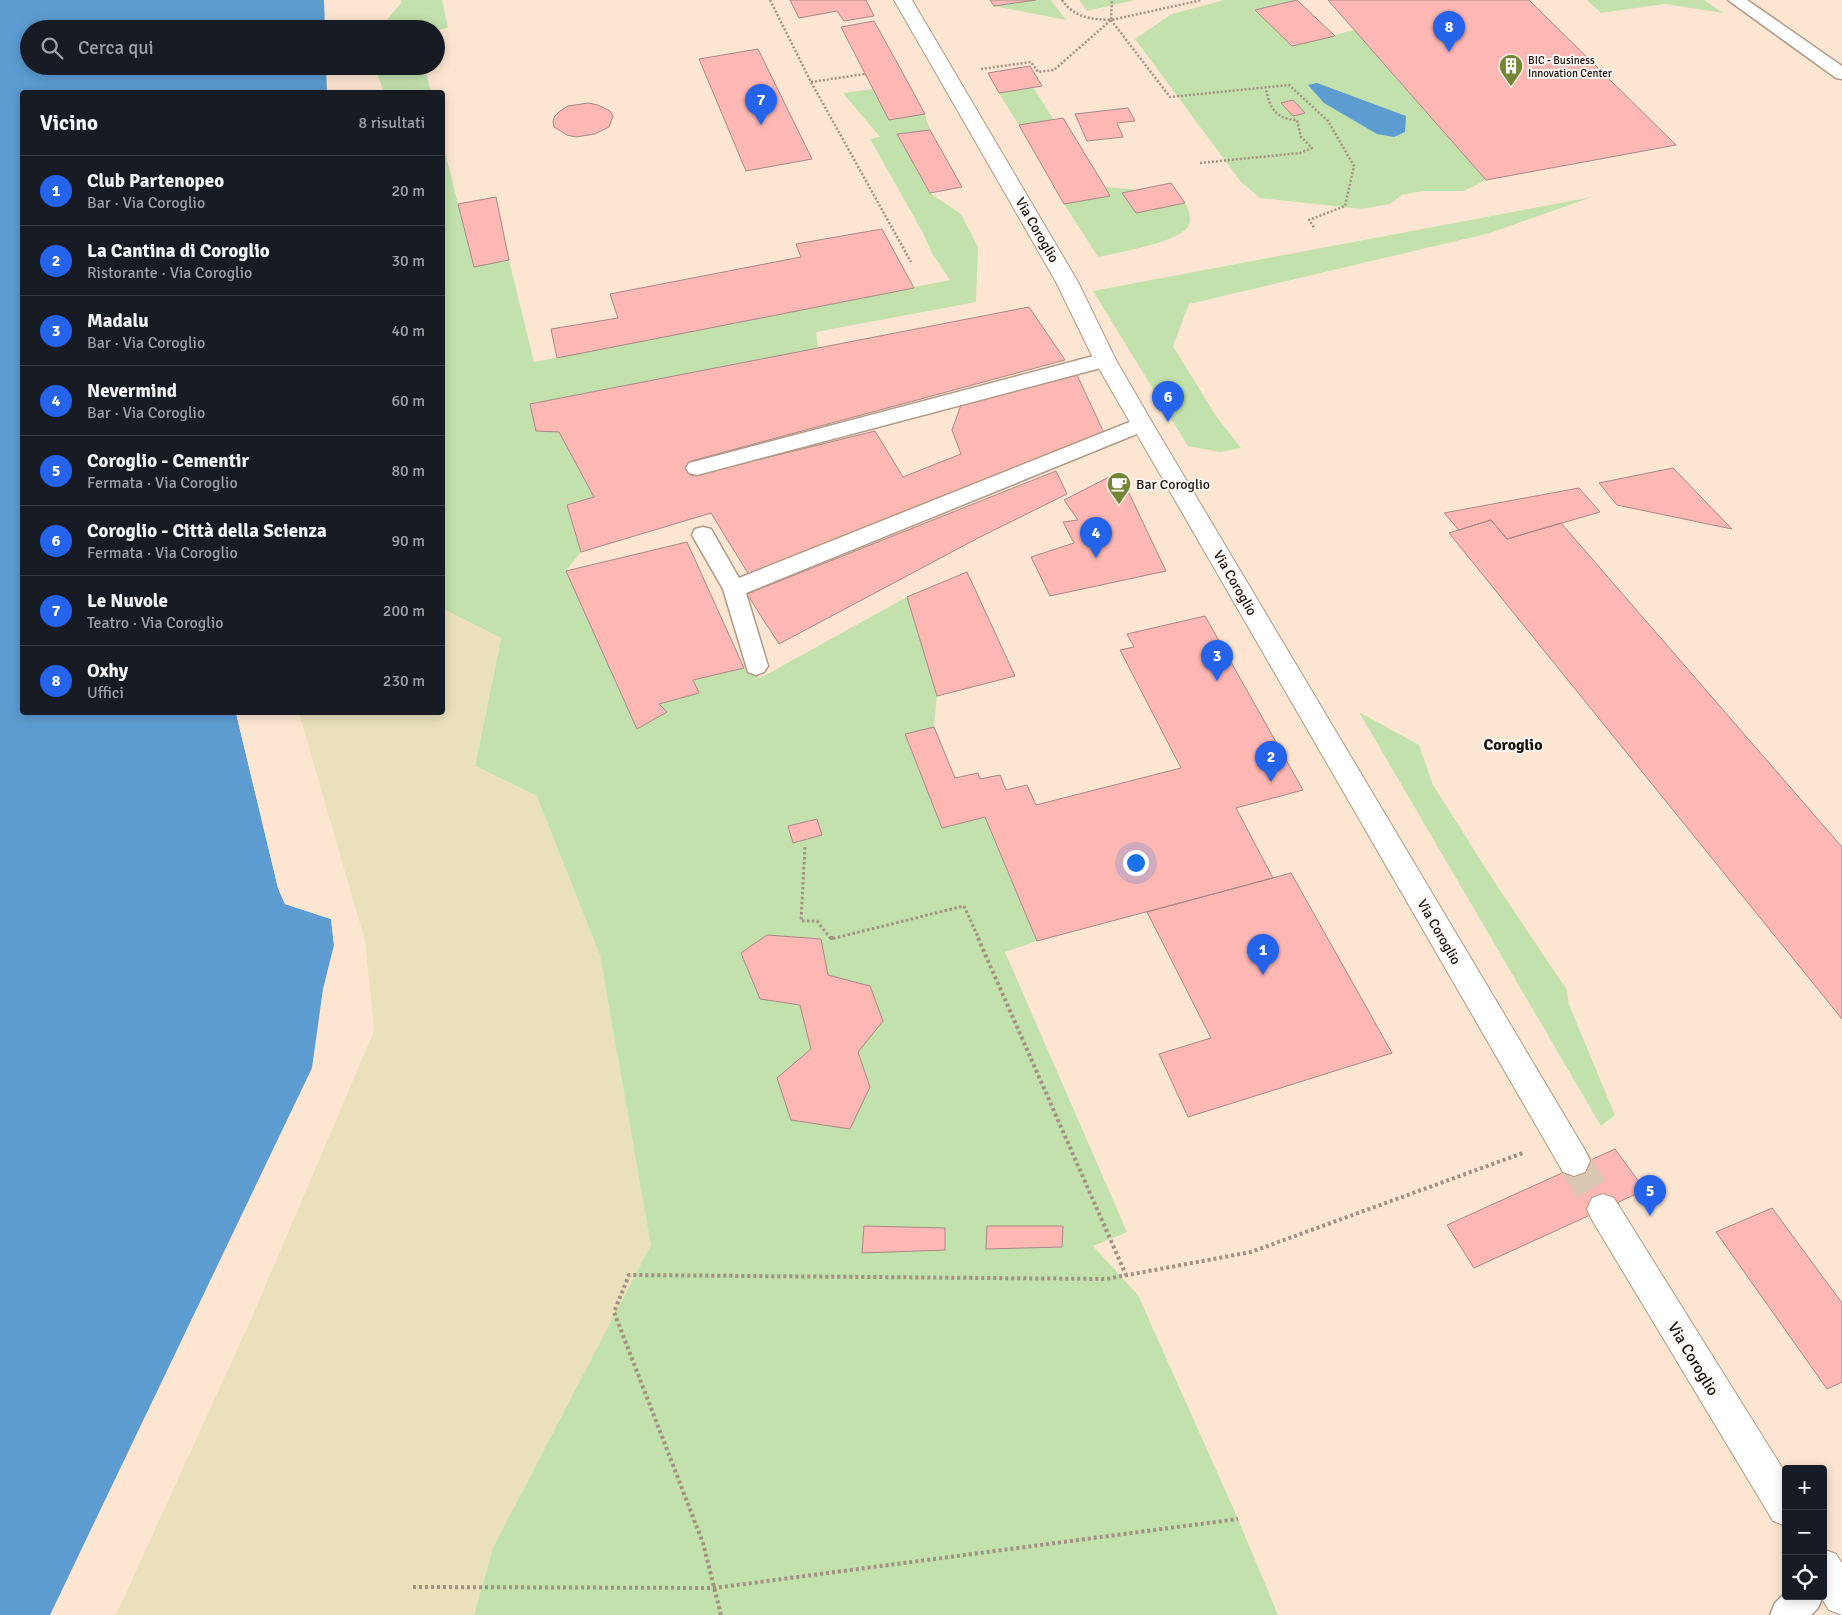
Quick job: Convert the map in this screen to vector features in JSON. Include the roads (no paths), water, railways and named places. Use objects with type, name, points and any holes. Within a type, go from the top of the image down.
[{"type":"street","name":"Via Coroglio","points":[[904,0],[1067,282],[1106,360],[1142,424],[1574,1161]]},
{"type":"street","name":"Via Coroglio","points":[[1603,1209],[1782,1501]]},
{"type":"lane","points":[[1736,0],[1842,74]]},
{"type":"lane","points":[[697,468],[1106,360]]},
{"type":"lane","points":[[734,589],[1142,424]]},
{"type":"lane","points":[[703,535],[734,589],[756,666]]},
{"type":"lane","points":[[1787,1615],[1805,1600]]},
{"type":"water","points":[[0,0],[324,0],[325,20],[20,20],[20,75],[326,75],[327,90],[20,90],[20,715],[236,715],[278,888],[285,904],[331,919],[334,945],[323,989],[312,1068],[50,1615],[0,1615]]},
{"type":"water","points":[[1317,83],[1406,116],[1405,132],[1394,137],[1377,134],[1324,103],[1308,85]]},
{"type":"tunnel","points":[[1574,1161],[1603,1209]]},
{"type":"place","name":"Oxhy","points":[[1449,52]]},
{"type":"place","name":"BIC - Business Innovation Center","points":[[1511,87]]},
{"type":"place","name":"Le Nuvole","points":[[761,125]]},
{"type":"place","name":"Coroglio - Città della Scienza","points":[[1168,422]]},
{"type":"place","name":"Bar Coroglio","points":[[1119,505]]},
{"type":"place","name":"Nevermind","points":[[1096,558]]},
{"type":"place","name":"Madalu","points":[[1217,681]]},
{"type":"place","name":"La Cantina di Coroglio","points":[[1271,782]]},
{"type":"place","name":"Club Partenopeo","points":[[1263,975]]},
{"type":"place","name":"Coroglio - Cementir","points":[[1650,1216]]},
{"type":"district","name":"Coroglio","points":[[1513,745]]}]
